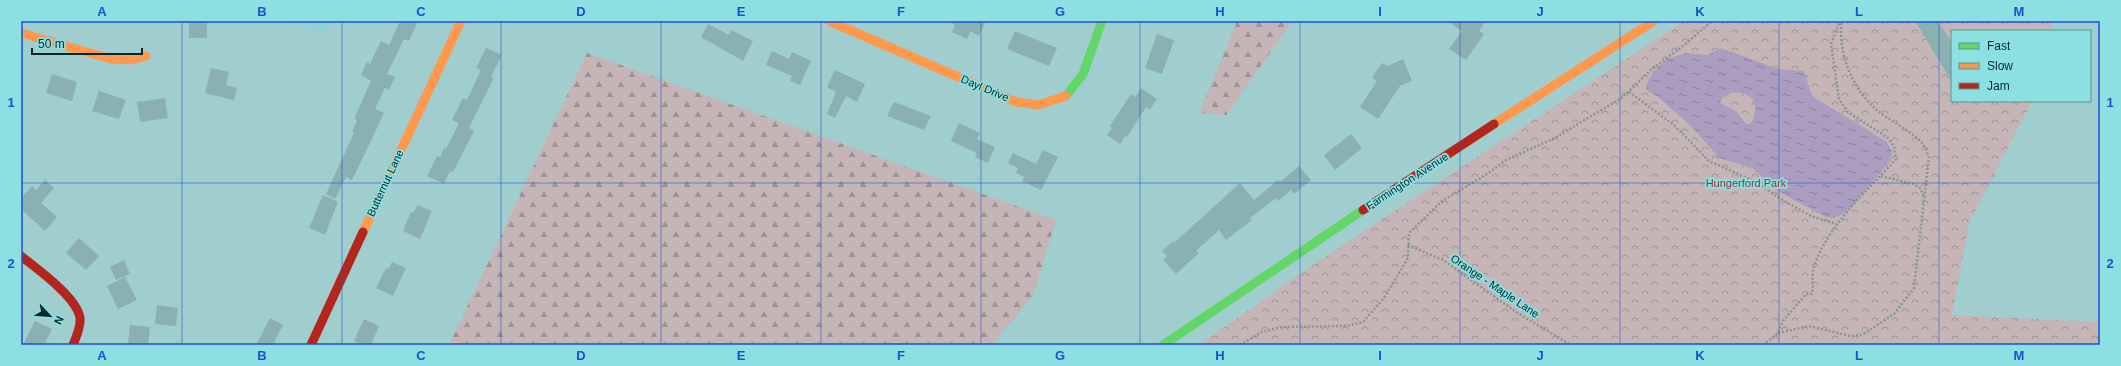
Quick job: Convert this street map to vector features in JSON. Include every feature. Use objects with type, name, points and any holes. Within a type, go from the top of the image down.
[{"type":"street","name":"Butternut Lane","points":[[311,345],[461,21]]},
{"type":"street","name":"Dayl Drive","points":[[829,21],[1016,102],[1038,105],[1068,95],[1083,74],[1102,21]]},
{"type":"street","name":"Farmington Avenue","points":[[1163,345],[1388,193],[1654,21]]},
{"type":"street","points":[[21,33],[111,59],[130,60],[146,56]]},
{"type":"street","points":[[21,256],[72,301],[80,316],[78,331],[73,345]]},
{"type":"path","points":[[1240,345],[1262,332],[1282,327],[1346,326],[1363,322],[1384,298],[1408,258],[1408,233],[1442,201],[1487,174],[1506,160],[1553,139],[1623,97],[1652,69],[1683,46],[1712,21]]},
{"type":"path","points":[[1778,333],[1783,321],[1806,294],[1812,294],[1814,284],[1813,268],[1832,230],[1896,159],[1894,146],[1888,138],[1848,112],[1839,99],[1831,44],[1841,21]]},
{"type":"path","points":[[1763,345],[1778,333],[1809,326],[1850,336],[1862,335],[1894,314],[1914,288],[1928,157],[1922,143],[1877,110],[1865,98],[1851,74],[1843,55],[1840,32],[1841,21]]},
{"type":"path","points":[[1629,92],[1674,124],[1709,161],[1754,181],[1784,201],[1811,216],[1838,224]]},
{"type":"path","points":[[1881,176],[1892,181],[1914,184],[1920,188],[1924,198]]},
{"type":"path","name":"Orange - Maple Lane","points":[[1408,245],[1443,260],[1520,314],[1570,345]]},
{"type":"shaded area","points":[[285,21],[331,21],[325,32]]},
{"type":"green space","points":[[1237,21],[1293,21],[1226,115],[1199,113]]},
{"type":"green space","name":"Hungerford Park","points":[[1684,21],[2054,21],[2051,30],[1951,30],[1951,102],[2031,102],[1969,224],[1952,315],[2100,322],[2100,345],[1199,345],[1311,266]]},
{"type":"green space","points":[[587,53],[1056,220],[1033,296],[992,345],[449,345]]},
{"type":"water","points":[[1720,48],[1778,69],[1804,71],[1812,96],[1887,142],[1892,152],[1891,160],[1848,211],[1834,218],[1826,217],[1779,192],[1752,168],[1719,158],[1691,126],[1658,97],[1647,90],[1646,86],[1652,73],[1667,59],[1686,53],[1708,55]],"holes":[[[1731,93],[1739,93],[1750,96],[1755,105],[1754,117],[1751,124],[1746,124],[1737,112],[1720,103],[1722,98]]]},
{"type":"building","points":[[189,21],[207,21],[207,38],[189,38]]},
{"type":"building","points":[[400,21],[418,21],[409,41],[404,39],[387,74],[395,77],[389,90],[385,88],[375,109],[384,113],[371,141],[352,180],[346,177],[335,199],[326,194],[354,133],[352,132],[357,120],[354,119],[371,81],[361,75],[367,62],[370,64],[381,41],[389,45]]},
{"type":"building","points":[[946,21],[986,21],[979,36],[970,31],[967,39],[952,32],[955,25]]},
{"type":"building","points":[[1447,21],[1486,21],[1479,31],[1484,34],[1466,60],[1449,49],[1462,31]]},
{"type":"building","points":[[1915,21],[1938,21],[1951,41],[1951,80]]},
{"type":"building","points":[[708,24],[729,35],[731,30],[753,41],[743,61],[701,37]]},
{"type":"building","points":[[1015,31],[1057,48],[1049,66],[1007,49]]},
{"type":"building","points":[[1157,34],[1174,40],[1162,74],[1145,68]]},
{"type":"building","points":[[486,48],[502,55],[491,77],[494,78],[469,128],[474,131],[453,172],[450,171],[444,184],[427,176],[437,156],[440,157],[444,148],[446,149],[459,123],[452,120],[463,98],[467,100],[481,70],[476,68]]},
{"type":"building","points":[[772,51],[789,59],[792,52],[811,61],[800,85],[790,81],[792,76],[766,65]]},
{"type":"building","points":[[1403,59],[1412,81],[1400,86],[1378,119],[1360,107],[1377,81],[1372,78],[1382,63],[1388,66]]},
{"type":"building","points":[[211,68],[229,72],[226,85],[237,88],[234,100],[205,93]]},
{"type":"building","points":[[835,70],[865,84],[857,102],[846,96],[835,118],[827,114],[836,92],[827,87]]},
{"type":"building","points":[[52,74],[77,82],[72,101],[46,93]]},
{"type":"building","points":[[1141,88],[1157,99],[1150,110],[1146,107],[1127,137],[1125,136],[1120,144],[1107,135],[1112,128],[1110,126],[1131,94],[1135,97]]},
{"type":"building","points":[[99,91],[126,100],[119,119],[92,111]]},
{"type":"building","points":[[165,98],[168,118],[140,122],[137,102]]},
{"type":"building","points":[[894,102],[931,116],[924,130],[887,116]]},
{"type":"building","points":[[959,123],[980,133],[977,139],[995,147],[988,163],[975,157],[977,153],[951,141]]},
{"type":"building","points":[[1351,134],[1362,148],[1335,170],[1324,155]]},
{"type":"building","points":[[1043,150],[1058,157],[1041,190],[1022,181],[1024,177],[1016,173],[1018,168],[1008,163],[1013,153],[1036,164]]},
{"type":"building","points":[[1299,166],[1311,180],[1294,194],[1291,190],[1278,201],[1276,198],[1250,218],[1252,220],[1226,240],[1219,230],[1196,251],[1199,253],[1176,274],[1163,260],[1167,256],[1162,251],[1173,241],[1174,243],[1240,183],[1254,200],[1278,180],[1280,182]]},
{"type":"building","points":[[45,180],[54,188],[41,203],[57,217],[45,231],[21,209],[21,198],[32,186],[36,190]]},
{"type":"building","points":[[323,195],[338,202],[325,235],[309,228]]},
{"type":"building","points":[[417,205],[432,211],[420,239],[403,231],[411,212],[414,213]]},
{"type":"building","points":[[79,238],[99,256],[86,270],[66,253]]},
{"type":"building","points":[[124,260],[130,274],[116,280],[110,267]]},
{"type":"building","points":[[392,262],[406,268],[393,296],[376,288],[386,268],[388,269]]},
{"type":"building","points":[[125,277],[137,300],[118,309],[107,286]]},
{"type":"building","points":[[157,305],[178,308],[176,326],[155,324]]},
{"type":"building","points":[[270,318],[283,325],[273,345],[256,345]]},
{"type":"building","points":[[364,319],[379,326],[371,345],[363,345],[354,341]]},
{"type":"building","points":[[35,321],[52,329],[44,345],[23,345]]},
{"type":"building","points":[[130,325],[150,327],[148,345],[128,345]]},
{"type":"traffic: fast","points":[[1066,96],[1083,74],[1102,21]]},
{"type":"traffic: fast","points":[[1163,345],[1363,210]]},
{"type":"traffic: slow","points":[[363,232],[461,21]]},
{"type":"traffic: slow","points":[[829,21],[1016,102],[1038,105],[1066,96]]},
{"type":"traffic: slow","points":[[1494,124],[1654,21]]},
{"type":"traffic: slow","points":[[21,33],[111,59],[130,60],[146,56]]},
{"type":"traffic: jam","points":[[1363,210],[1494,124]]},
{"type":"traffic: jam","points":[[311,345],[363,232]]},
{"type":"traffic: jam","points":[[21,256],[46,276],[72,301],[80,318],[80,325],[73,345]]}]
